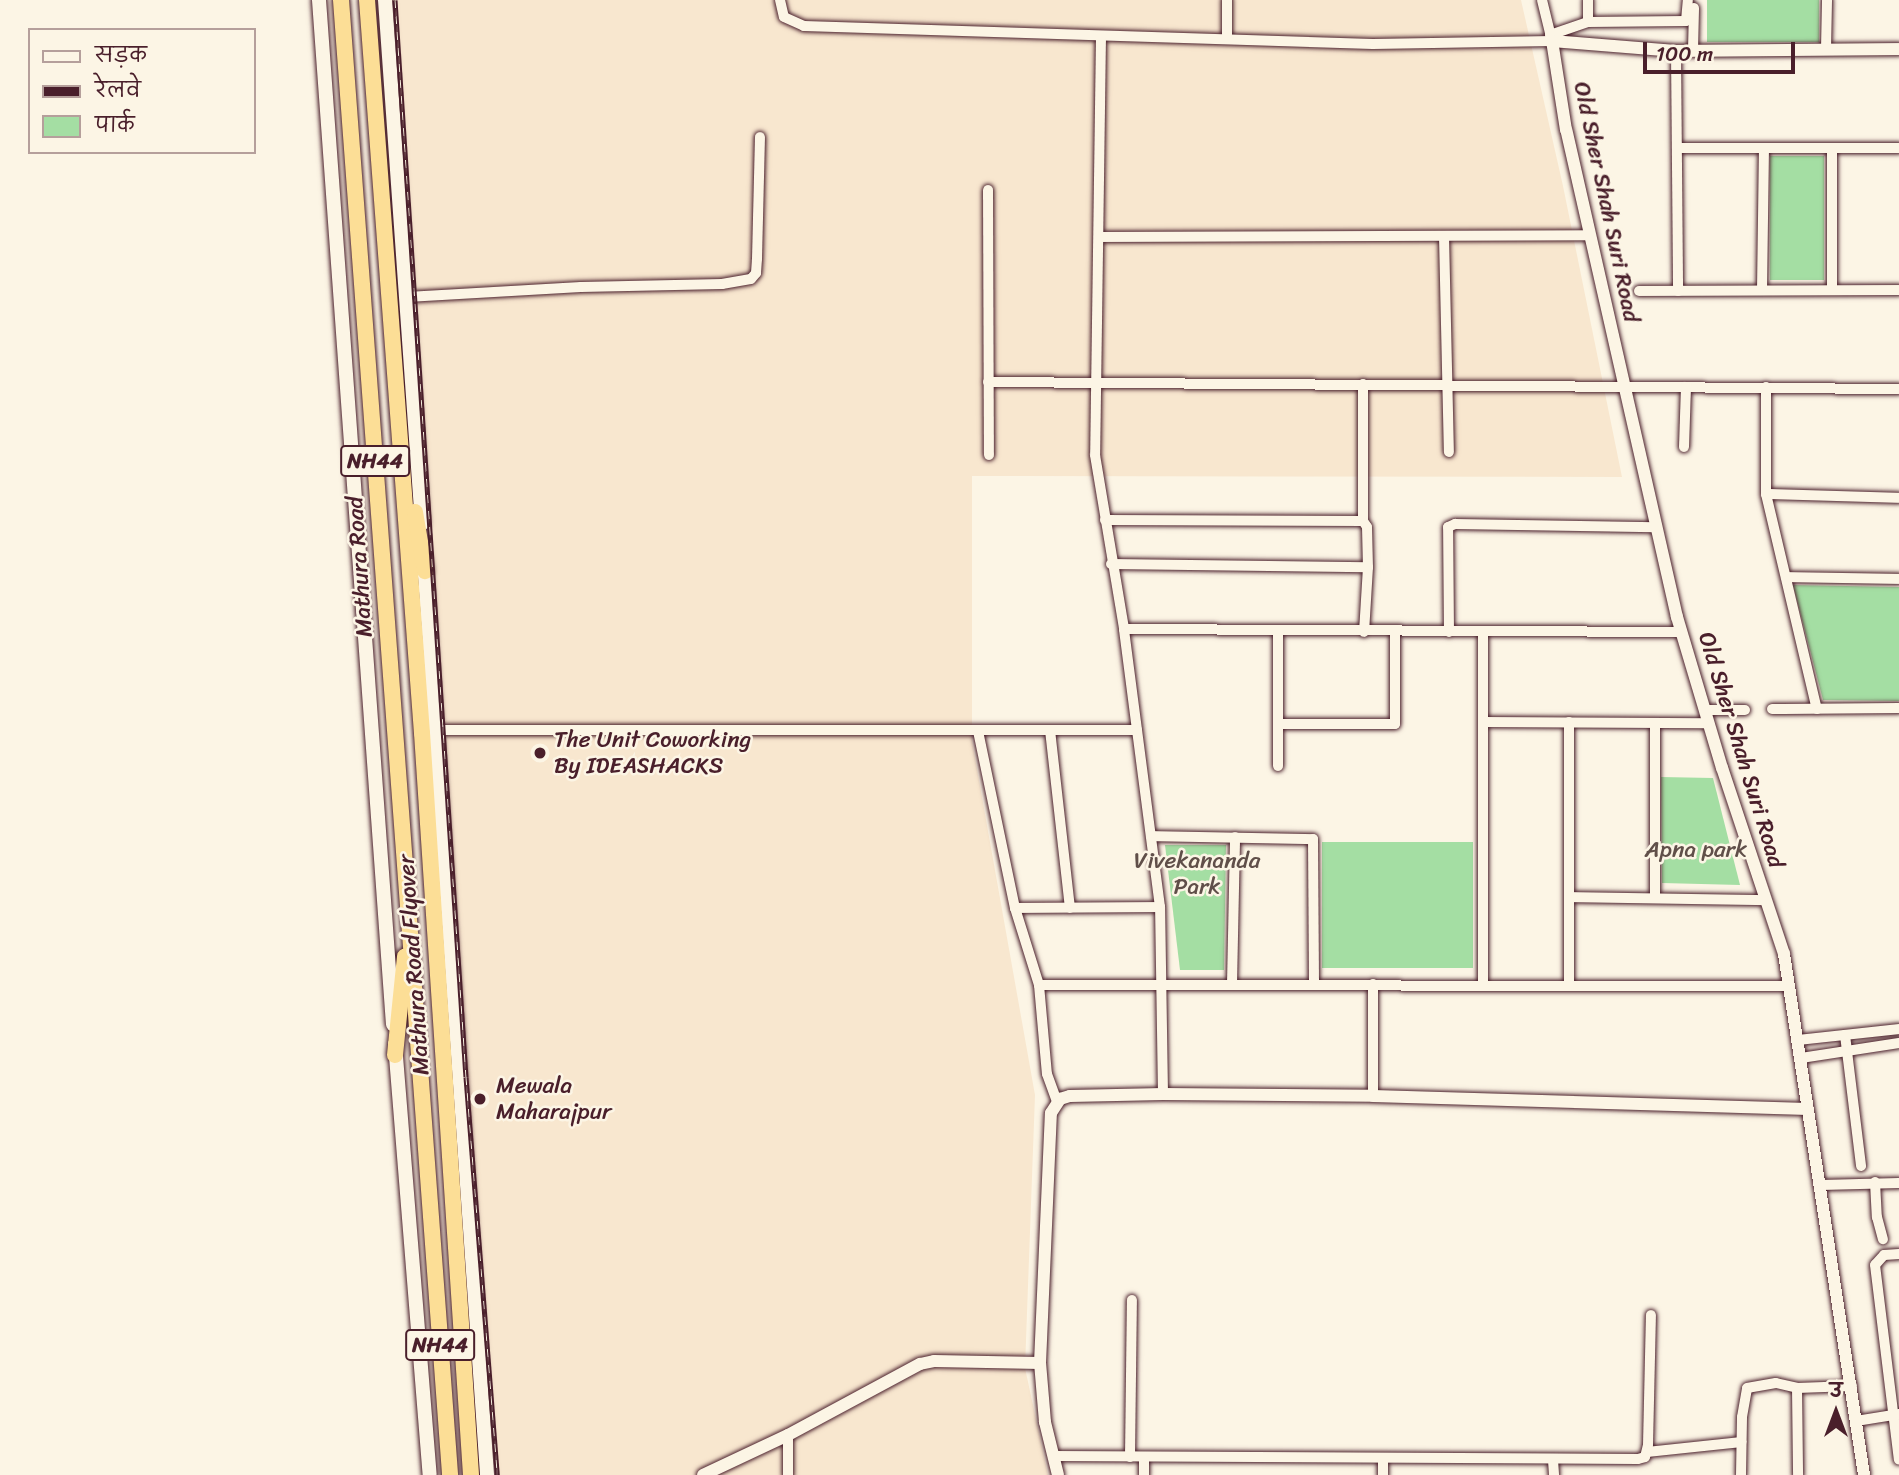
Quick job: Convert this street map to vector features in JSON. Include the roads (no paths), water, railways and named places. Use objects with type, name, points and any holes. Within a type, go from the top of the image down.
[{"type":"highway","name":"Mathura Road","points":[[341,0],[410,921]]},
{"type":"highway","name":"NH44","points":[[367,0],[401,452]]},
{"type":"highway","points":[[401,452],[411,484],[425,571]]},
{"type":"highway","name":"Mathura Road Flyover","points":[[401,452],[471,1475]]},
{"type":"highway","points":[[396,1055],[410,921]]},
{"type":"highway","name":"Mathura Road Flyover","points":[[410,921],[450,1475]]},
{"type":"main road","points":[[319,0],[396,1055],[430,1475]]},
{"type":"main road","points":[[385,0],[487,1475]]},
{"type":"street","points":[[780,0],[784,17],[804,26],[1373,44],[1551,38],[1676,51],[1899,49]]},
{"type":"street","points":[[1227,0],[1227,38]]},
{"type":"street","points":[[1542,0],[1551,38]]},
{"type":"street","points":[[1588,0],[1588,22]]},
{"type":"street","points":[[1551,38],[1588,22],[1686,21],[1688,0]]},
{"type":"street","points":[[1693,50],[1695,0]]},
{"type":"street","points":[[1826,49],[1827,0]]},
{"type":"street","points":[[1101,36],[1095,455],[1111,564],[1124,629],[1160,907],[1163,1094]]},
{"type":"street","name":"Old Sher Shah Suri Road","points":[[1551,38],[1566,130],[1681,632],[1784,954],[1864,1475]]},
{"type":"street","points":[[1676,51],[1678,290]]},
{"type":"street","points":[[407,297],[581,287],[722,284],[751,279],[756,273],[758,259],[760,137]]},
{"type":"street","points":[[1678,148],[1899,148]]},
{"type":"street","points":[[1762,290],[1764,148]]},
{"type":"street","points":[[1832,148],[1832,290]]},
{"type":"street","points":[[988,190],[989,455]]},
{"type":"street","points":[[1100,237],[1590,235]]},
{"type":"street","points":[[1444,236],[1449,452]]},
{"type":"street","points":[[1639,291],[1899,290]]},
{"type":"street","points":[[988,382],[1899,389]]},
{"type":"street","points":[[1363,384],[1363,521],[1367,527],[1368,567],[1364,632]]},
{"type":"street","points":[[1684,447],[1686,387]]},
{"type":"street","points":[[1766,387],[1766,494],[1817,709]]},
{"type":"street","points":[[1766,494],[1899,498]]},
{"type":"street","points":[[1105,520],[1363,521]]},
{"type":"street","points":[[1449,632],[1448,527],[1455,524],[1656,527]]},
{"type":"street","points":[[1111,564],[1368,567]]},
{"type":"street","points":[[1786,577],[1899,579]]},
{"type":"street","points":[[1124,629],[1278,632],[1681,632]]},
{"type":"street","points":[[1278,632],[1278,766]]},
{"type":"street","points":[[1278,724],[1395,724],[1395,632]]},
{"type":"street","points":[[1483,632],[1483,985]]},
{"type":"street","points":[[1772,709],[1899,708]]},
{"type":"street","points":[[1483,722],[1655,723],[1745,710]]},
{"type":"street","points":[[1569,722],[1569,985]]},
{"type":"street","points":[[1655,723],[1655,898]]},
{"type":"street","points":[[434,730],[1137,730]]},
{"type":"street","points":[[1050,730],[1070,908]]},
{"type":"street","points":[[978,731],[1015,908],[1039,985],[1047,1074],[1057,1102]]},
{"type":"street","points":[[1151,836],[1314,839],[1314,984]]},
{"type":"street","points":[[1232,984],[1235,838]]},
{"type":"street","points":[[1569,897],[1766,900]]},
{"type":"street","points":[[1015,908],[1160,907]]},
{"type":"street","points":[[1373,984],[1373,1096]]},
{"type":"street","points":[[1039,985],[1789,986]]},
{"type":"street","points":[[1798,1040],[1899,1029]]},
{"type":"street","points":[[1845,1035],[1861,1166]]},
{"type":"street","points":[[1801,1058],[1899,1043]]},
{"type":"street","points":[[1058,1475],[1041,1397],[1040,1363],[1051,1113],[1057,1102],[1070,1096],[1163,1094],[1373,1096],[1808,1109]]},
{"type":"street","points":[[1875,1182],[1877,1217],[1883,1238]]},
{"type":"street","points":[[1821,1185],[1899,1183]]},
{"type":"street","points":[[1899,1254],[1884,1255],[1875,1265],[1899,1460]]},
{"type":"street","points":[[1130,1457],[1132,1300]]},
{"type":"street","points":[[1647,1452],[1651,1315]]},
{"type":"street","points":[[703,1475],[788,1436],[920,1364],[933,1361],[1040,1363]]},
{"type":"street","points":[[1741,1475],[1741,1441],[1747,1388],[1776,1383],[1797,1388],[1852,1386]]},
{"type":"street","points":[[1797,1388],[1798,1475]]},
{"type":"street","points":[[1856,1421],[1895,1415]]},
{"type":"street","points":[[788,1436],[788,1475]]},
{"type":"street","points":[[1053,1457],[1639,1459],[1647,1452],[1741,1441]]},
{"type":"street","points":[[1144,1458],[1144,1475]]},
{"type":"street","points":[[1383,1460],[1383,1475]]},
{"type":"street","points":[[1553,1460],[1553,1475]]},
{"type":"railway","points":[[395,0],[466,1077],[497,1475]]},
{"type":"place","name":"The Unit Coworking By IDEASHACKS","points":[[540,753]]},
{"type":"place","name":"Mewala Maharajpur","points":[[480,1099]]},
{"type":"park label","name":"Apna park","points":[[1696,850]]},
{"type":"park label","name":"Vivekananda Park","points":[[1197,874]]}]
